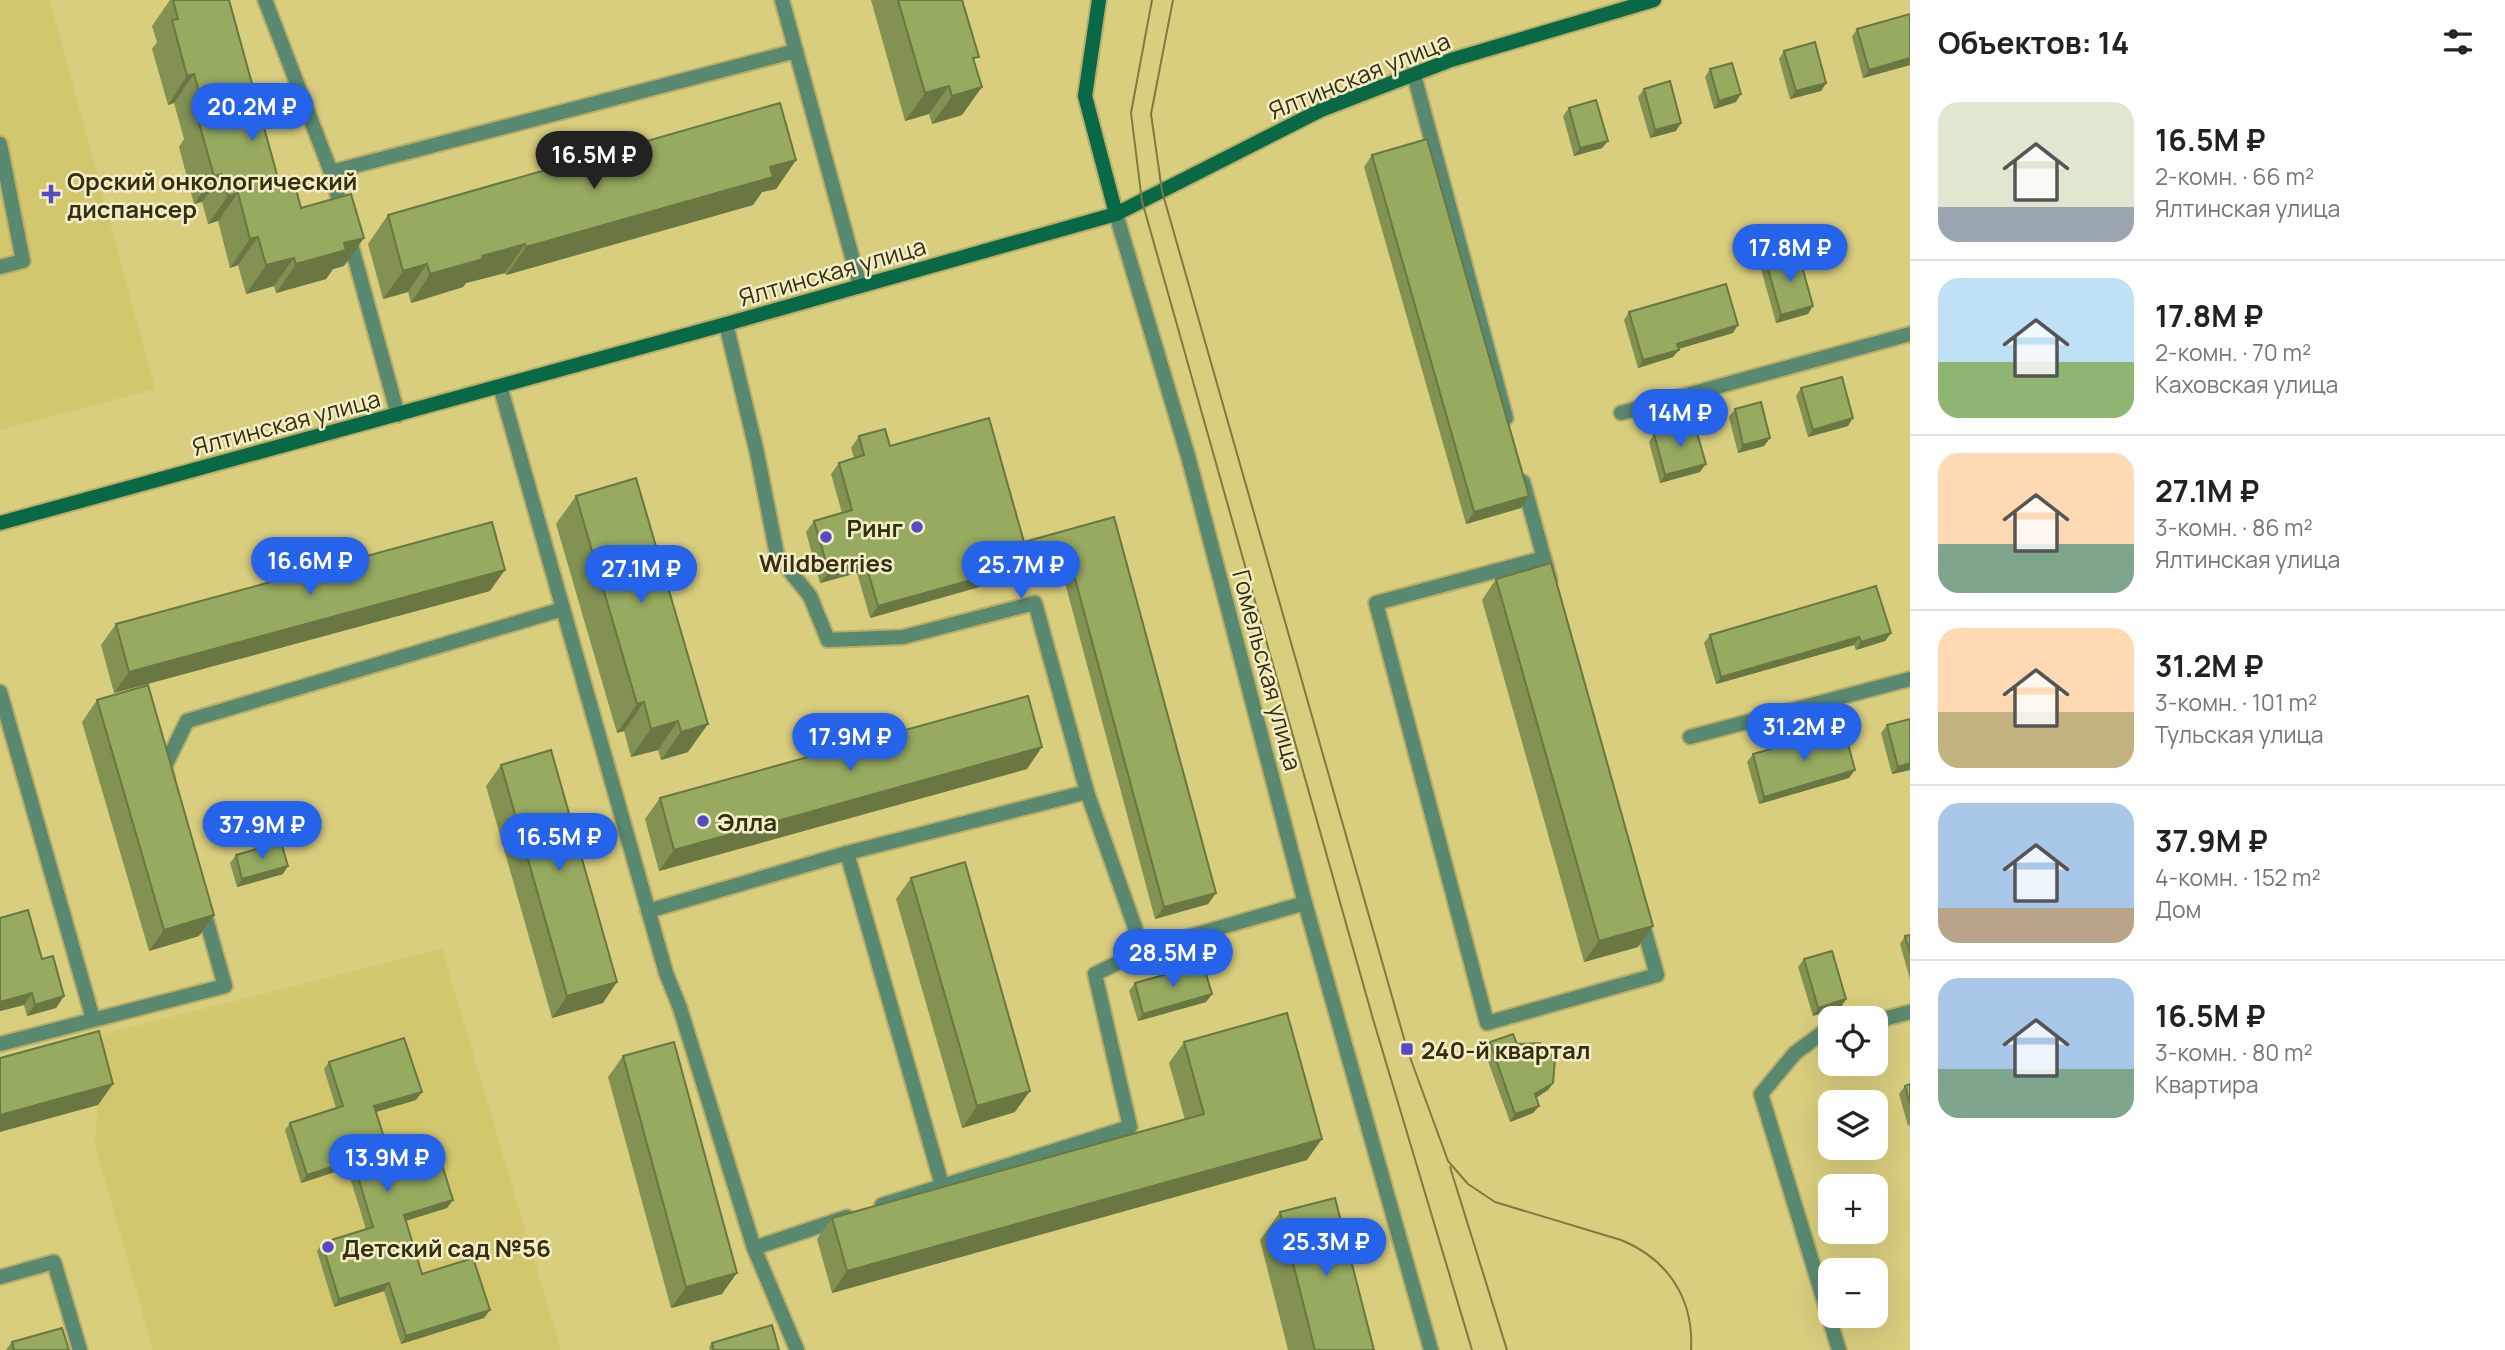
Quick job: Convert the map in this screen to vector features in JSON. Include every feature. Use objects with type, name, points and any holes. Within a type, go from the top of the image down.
[{"type":"main road","name":"Гомельская улица","points":[[1099,0],[1086,96],[1116,214]]},
{"type":"main road","name":"Ялтинская улица","points":[[0,523],[398,415],[1116,214],[1321,110],[1451,60],[1654,0]]},
{"type":"street","points":[[265,0],[331,172],[398,415]]},
{"type":"street","points":[[782,0],[860,286]]},
{"type":"street","points":[[331,172],[796,51]]},
{"type":"street","points":[[1414,75],[1511,437]]},
{"type":"street","points":[[0,144],[23,261],[0,267]]},
{"type":"street","name":"Гомельская улица","points":[[1116,214],[1188,456],[1306,903],[1432,1350]]},
{"type":"street","points":[[726,324],[757,453],[777,555],[810,596],[828,640],[903,637],[1035,603],[1087,792],[1143,950]]},
{"type":"street","points":[[1621,413],[1910,334]]},
{"type":"street","points":[[500,386],[666,974],[680,1008],[754,1248],[797,1350]]},
{"type":"street","points":[[1519,464],[1555,598]]},
{"type":"street","points":[[1544,558],[1376,603],[1487,1023],[1657,975],[1639,908]]},
{"type":"street","points":[[171,794],[164,768],[187,721],[563,609]]},
{"type":"street","points":[[1690,737],[1910,679]]},
{"type":"street","points":[[0,692],[93,1019]]},
{"type":"street","points":[[648,911],[847,853],[1087,792]]},
{"type":"street","points":[[847,853],[942,1185]]},
{"type":"street","points":[[0,1044],[225,986],[200,896]]},
{"type":"street","points":[[754,1248],[942,1185],[1130,1127],[1095,974],[1143,950],[1306,903]]},
{"type":"street","points":[[1888,1018],[1910,1012]]},
{"type":"street","points":[[1818,1038],[1795,1053],[1760,1094],[1839,1350]]},
{"type":"street","points":[[0,1277],[54,1262],[80,1350]]},
{"type":"shaded area","name":"Орский онкологический диспансер","points":[[0,0],[50,0],[155,389],[0,430]]},
{"type":"shaded area","name":"Детский сад №56","points":[[442,949],[561,1350],[153,1350],[95,1145],[103,1034]]},
{"type":"building","points":[[173,0],[229,0],[279,182],[293,178],[301,208],[351,194],[364,238],[344,243],[346,250],[296,264],[294,258],[266,265],[258,237],[250,239],[238,193],[228,196],[222,174],[214,176],[198,119],[206,116],[194,74],[187,76],[172,20],[178,19]]},
{"type":"building","points":[[898,0],[962,0],[979,57],[973,58],[982,87],[952,96],[949,86],[925,93]]},
{"type":"building","points":[[1910,14],[1910,58],[1869,70],[1857,29]]},
{"type":"building","points":[[1815,42],[1826,83],[1796,91],[1784,51]]},
{"type":"building","points":[[1732,63],[1741,94],[1719,101],[1710,69]]},
{"type":"building","points":[[1670,81],[1681,123],[1655,130],[1644,89]]},
{"type":"building","points":[[1596,100],[1608,141],[1580,148],[1569,108]]},
{"type":"building","points":[[780,103],[796,160],[770,167],[773,177],[526,247],[525,244],[482,256],[483,259],[430,274],[427,264],[403,271],[388,215]]},
{"type":"building","points":[[1427,139],[1529,496],[1474,512],[1372,155]]},
{"type":"building","points":[[1798,252],[1813,306],[1781,315],[1766,262]]},
{"type":"building","points":[[1726,284],[1738,325],[1677,344],[1679,350],[1643,360],[1629,312]]},
{"type":"building","points":[[1842,377],[1853,418],[1813,430],[1801,388]]},
{"type":"building","points":[[1761,402],[1770,438],[1743,445],[1735,409]]},
{"type":"building","points":[[989,418],[1024,542],[1114,517],[1216,893],[1164,907],[1068,553],[878,606],[865,561],[829,572],[814,521],[852,510],[839,463],[864,455],[859,436],[885,429],[890,446]]},
{"type":"building","points":[[1694,423],[1706,464],[1665,475],[1654,434]]},
{"type":"building","points":[[636,478],[708,724],[681,732],[678,721],[651,729],[644,702],[637,704],[576,496]]},
{"type":"building","points":[[492,522],[505,570],[129,672],[116,624]]},
{"type":"building","points":[[1551,563],[1653,926],[1599,941],[1496,579]]},
{"type":"building","points":[[1876,586],[1891,633],[1861,642],[1859,637],[1721,677],[1710,635]]},
{"type":"building","points":[[148,685],[214,915],[164,930],[97,700]]},
{"type":"building","points":[[1028,696],[1042,747],[674,850],[660,798]]},
{"type":"building","points":[[1910,719],[1910,763],[1898,767],[1887,725]]},
{"type":"building","points":[[1844,729],[1855,770],[1764,797],[1753,754]]},
{"type":"building","points":[[551,750],[617,982],[567,996],[501,765]]},
{"type":"building","points":[[281,842],[288,866],[242,879],[236,855]]},
{"type":"building","points":[[965,862],[1030,1091],[977,1106],[911,878]]},
{"type":"building","points":[[28,910],[42,959],[53,956],[64,996],[35,1005],[32,993],[0,1002],[0,918]]},
{"type":"building","points":[[1910,935],[1910,953],[1905,936]]},
{"type":"building","points":[[1832,951],[1846,999],[1818,1008],[1804,959]]},
{"type":"building","points":[[1203,964],[1212,994],[1143,1014],[1135,983]]},
{"type":"building","points":[[1287,1013],[1322,1139],[847,1271],[832,1218],[1204,1114],[1184,1042]]},
{"type":"building","points":[[99,1031],[113,1084],[0,1115],[0,1058]]},
{"type":"building","points":[[1513,1034],[1517,1044],[1540,1043],[1555,1059],[1553,1083],[1535,1094],[1539,1106],[1515,1114],[1490,1042]]},
{"type":"building","points":[[404,1038],[422,1092],[374,1106],[390,1156],[435,1142],[453,1200],[404,1215],[422,1274],[473,1258],[490,1310],[406,1336],[389,1283],[339,1299],[322,1243],[373,1227],[353,1160],[307,1175],[290,1123],[343,1106],[329,1062]]},
{"type":"building","points":[[674,1042],[737,1273],[686,1287],[623,1056]]},
{"type":"building","points":[[1910,1084],[1910,1105],[1905,1086]]},
{"type":"building","points":[[1335,1198],[1374,1350],[1315,1350],[1280,1212]]},
{"type":"building","points":[[772,1325],[779,1350],[714,1350],[712,1343]]},
{"type":"building","points":[[62,1328],[69,1350],[14,1350],[12,1342]]},
{"type":"tram line","points":[[1152,0],[1131,113],[1142,201],[1373,1019],[1472,1350]]},
{"type":"tram line","points":[[1173,0],[1151,114],[1162,191],[1407,1049],[1448,1161],[1468,1184],[1495,1202],[1621,1240],[1652,1258],[1665,1270],[1683,1298],[1691,1331],[1691,1350]]},
{"type":"tram line","points":[[1450,1167],[1507,1350]]},
{"type":"place","name":"Орский онкологический диспансер","points":[[51,194]]},
{"type":"place","name":"Ринг","points":[[917,527]]},
{"type":"place","name":"Wildberries","points":[[826,537]]},
{"type":"place","name":"Элла","points":[[703,821]]},
{"type":"place","name":"240-й квартал","points":[[1407,1049]]},
{"type":"place","name":"Детский сад №56","points":[[328,1247]]}]
